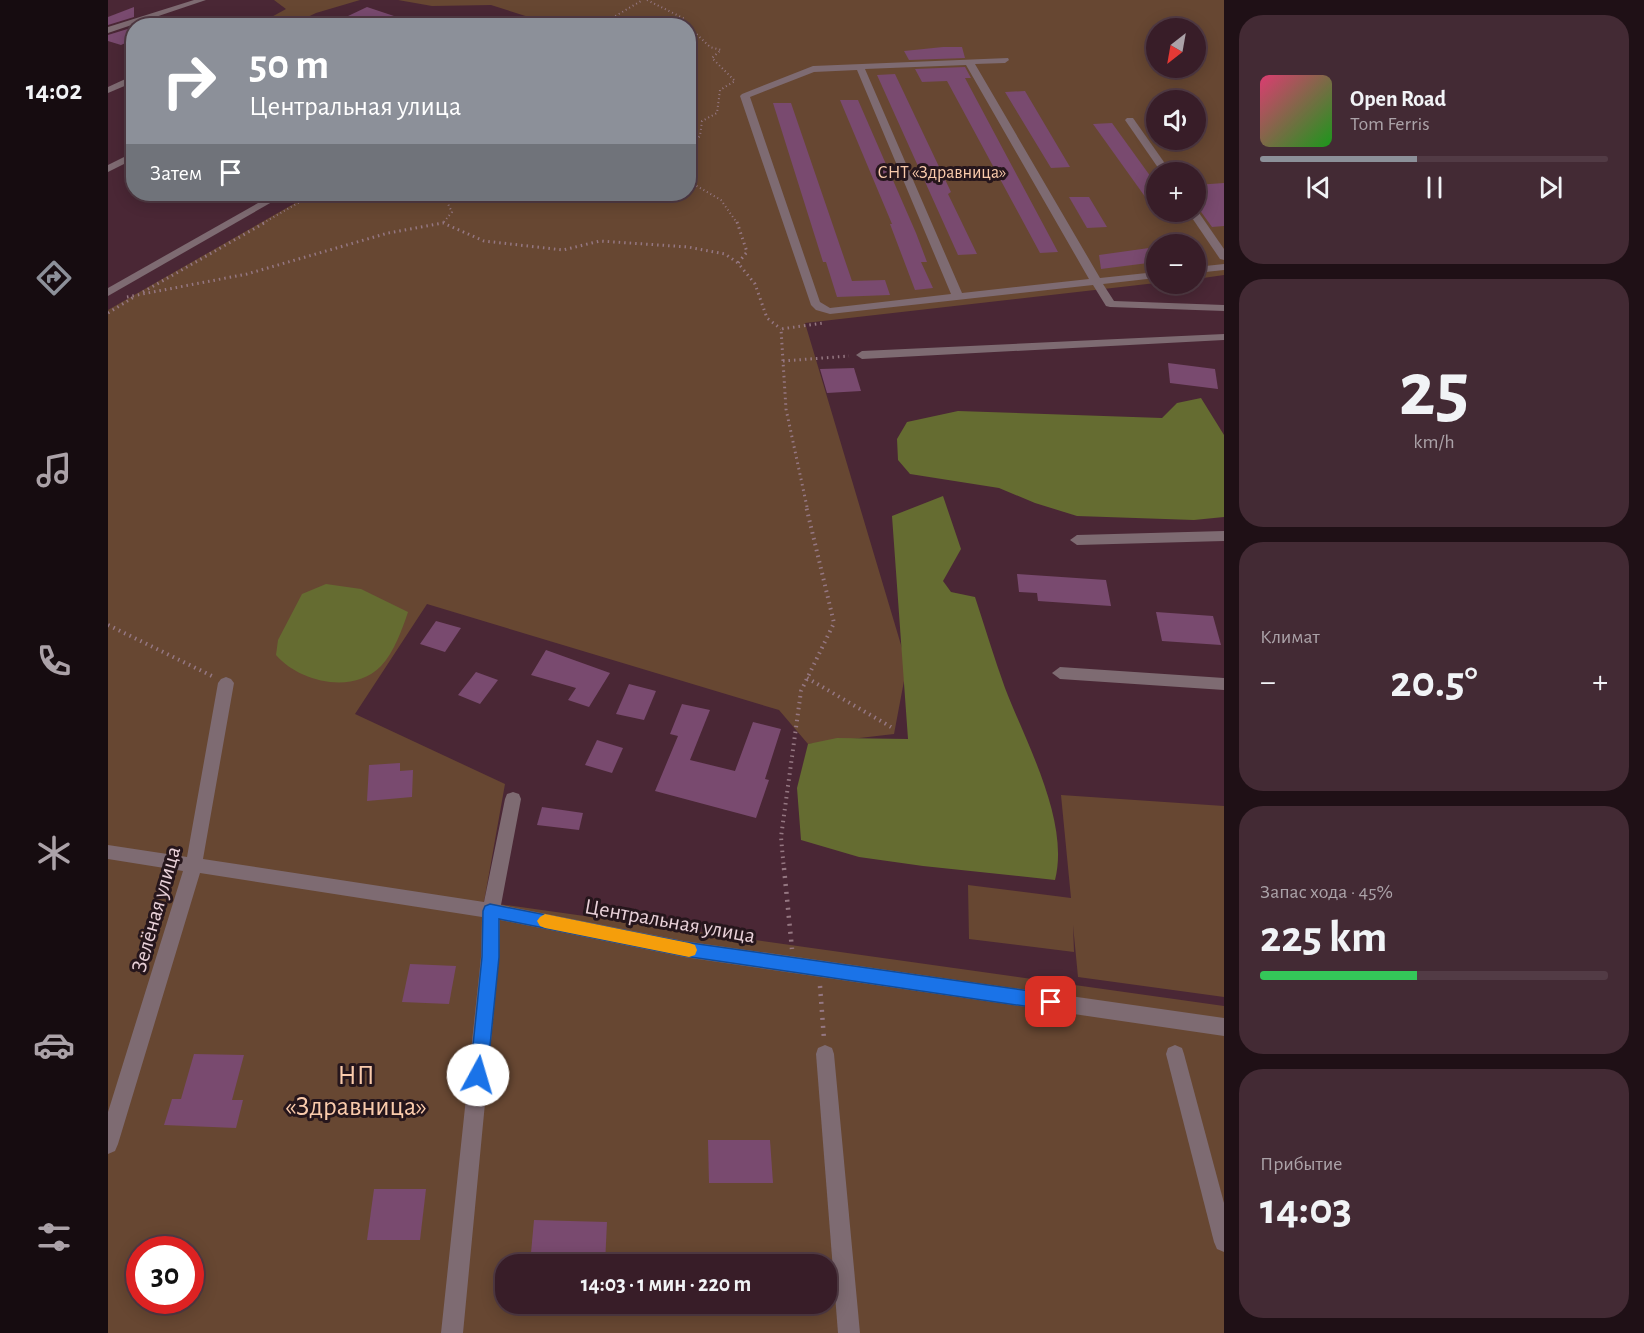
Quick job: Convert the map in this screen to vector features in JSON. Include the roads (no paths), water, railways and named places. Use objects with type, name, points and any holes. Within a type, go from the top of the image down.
[{"type":"street","points":[[146,18],[202,0]]},
{"type":"street","points":[[108,30],[126,24]]},
{"type":"street","points":[[1005,60],[813,69],[745,96],[815,303],[820,308],[830,311],[1146,275]]},
{"type":"street","points":[[969,62],[1110,304],[1224,308]]},
{"type":"street","points":[[860,68],[958,296]]},
{"type":"street","points":[[108,90],[126,82]]},
{"type":"street","points":[[1130,120],[1159,162]]},
{"type":"street","points":[[108,169],[126,159]]},
{"type":"street","points":[[108,293],[269,201]]},
{"type":"street","points":[[1200,222],[1224,257]]},
{"type":"street","points":[[1206,269],[1224,267]]},
{"type":"street","points":[[862,355],[1224,337]]},
{"type":"street","points":[[1077,540],[1224,536]]},
{"type":"street","points":[[1060,673],[1224,684]]},
{"type":"street","name":"Зелёная улица","points":[[108,1144],[194,864],[226,683]]},
{"type":"street","points":[[452,1333],[490,957],[490,911],[513,799]]},
{"type":"street","name":"Центральная улица","points":[[108,852],[490,911],[684,949],[1224,1027]]},
{"type":"street","points":[[825,1054],[849,1333]]},
{"type":"street","points":[[1175,1054],[1224,1242]]},
{"type":"park label","name":"СНТ «Здравница»","points":[[942,172]]},
{"type":"park label","name":"НП «Здравница»","points":[[356,1090]]}]
